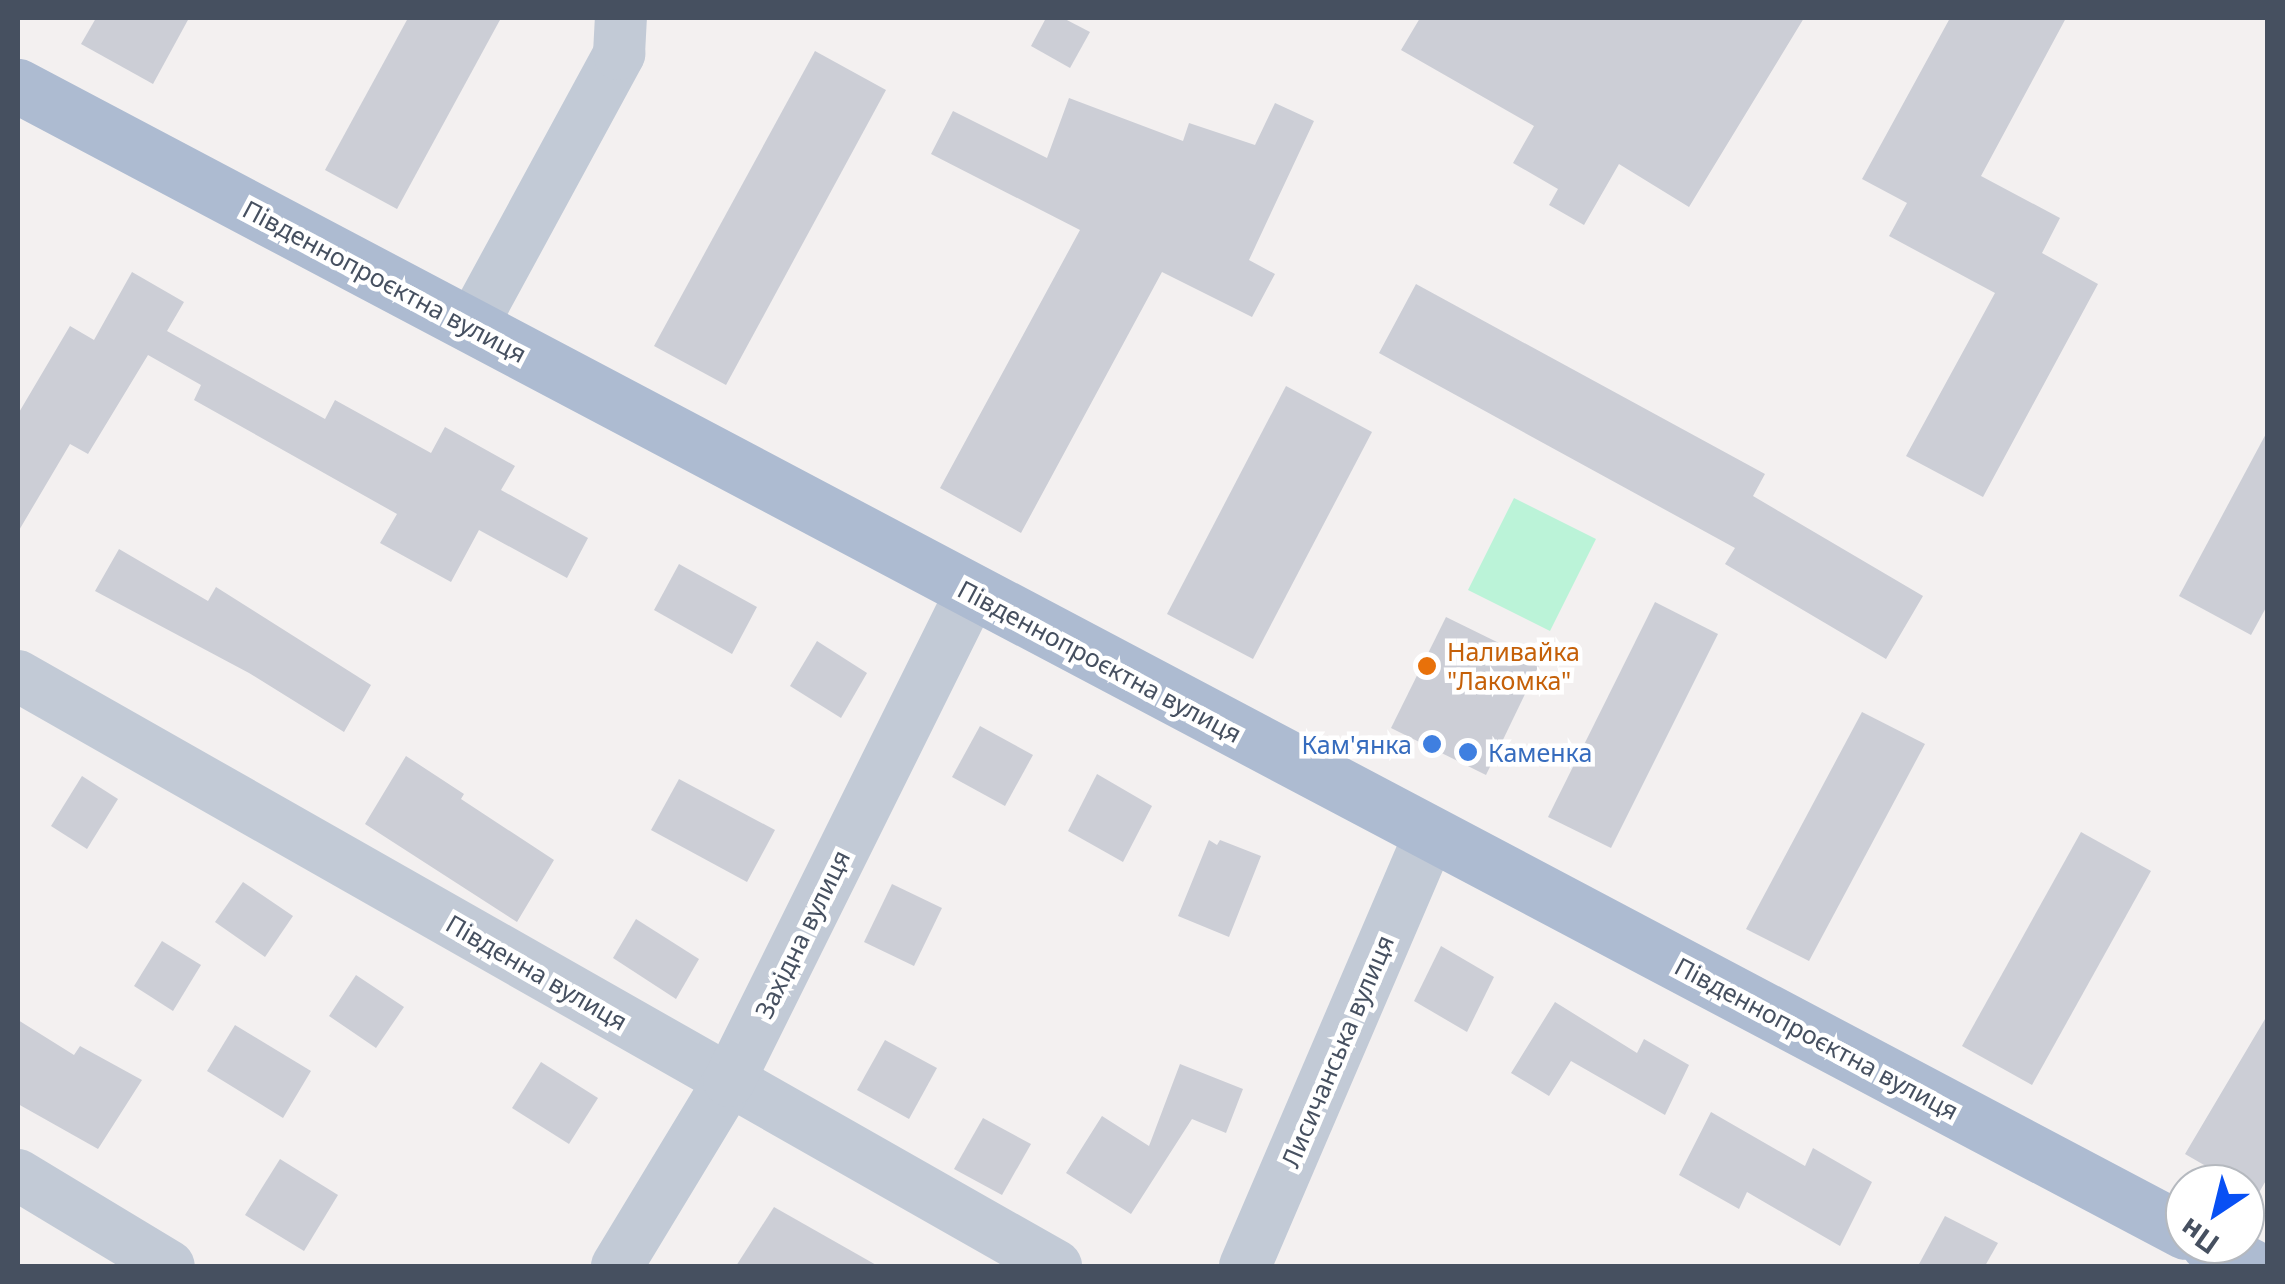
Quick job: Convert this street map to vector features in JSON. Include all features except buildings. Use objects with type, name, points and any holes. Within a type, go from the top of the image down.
[{"type":"main road","name":"Південнопроєктна вулиця","points":[[18,86],[2165,1221]]},
{"type":"street","points":[[471,328],[619,54],[620,18]]},
{"type":"street","name":"Західна вулиця","points":[[617,1266],[730,1081],[971,593]]},
{"type":"street","name":"Південна вулиця","points":[[18,676],[1056,1266]]},
{"type":"street","name":"Лисичанська вулиця","points":[[1244,1266],[1430,835]]},
{"type":"street","points":[[18,1175],[169,1266]]},
{"type":"green space","points":[[1514,498],[1596,539],[1550,631],[1468,590]]},
{"type":"place","name":"Наливайка \"Лакомка\"","points":[[1427,666]]},
{"type":"place","name":"Кам'янка","points":[[1432,744]]},
{"type":"place","name":"Каменка","points":[[1468,752]]}]
